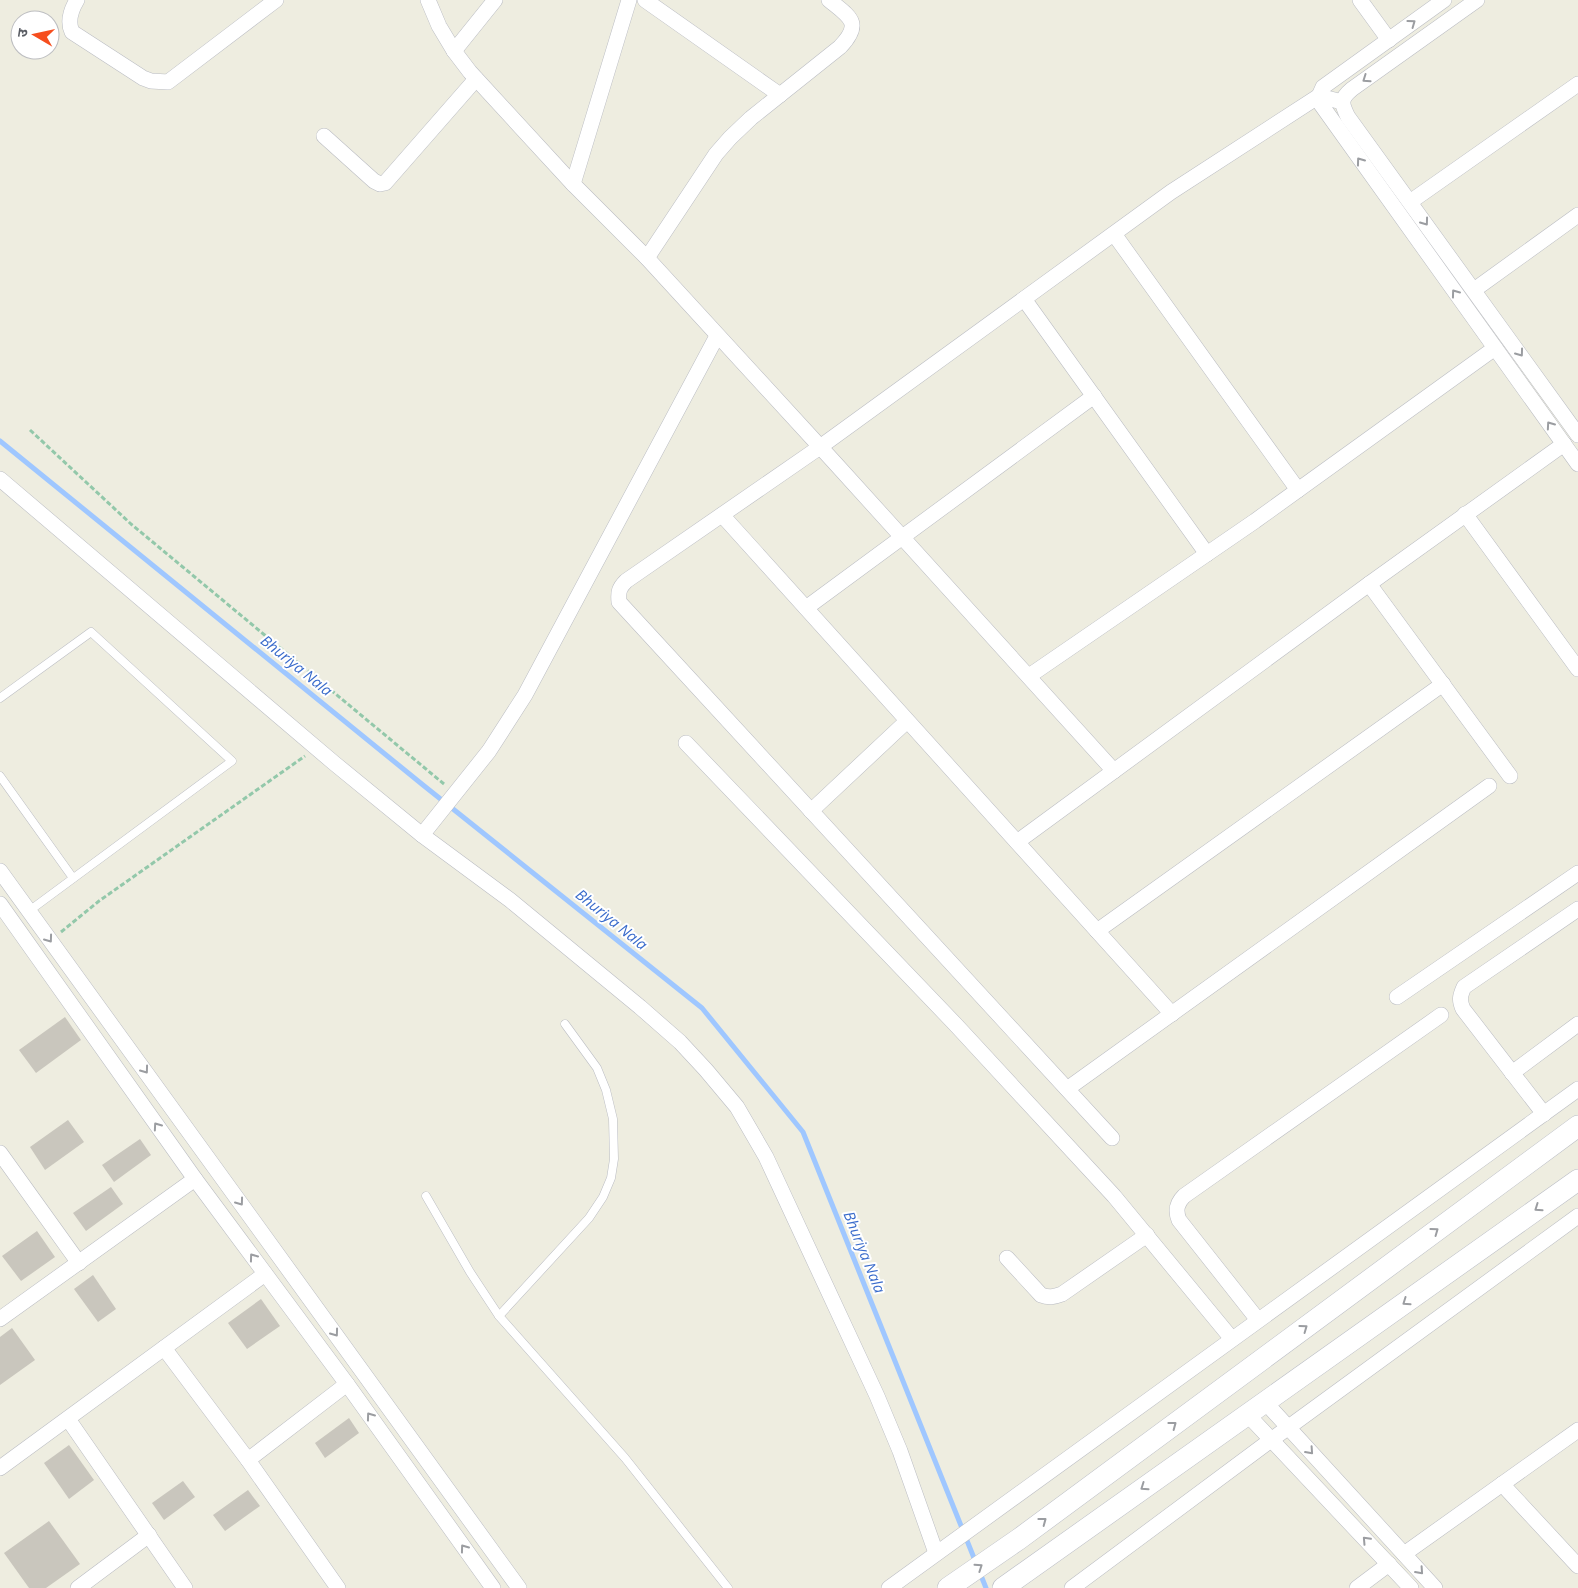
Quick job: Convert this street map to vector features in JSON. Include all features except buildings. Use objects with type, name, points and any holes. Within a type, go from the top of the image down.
[{"type":"street","points":[[77,0],[72,8],[70,18],[72,32],[143,78],[151,82],[168,82],[276,0]]},
{"type":"street","points":[[428,0],[439,26],[454,52],[476,79],[573,184],[647,258],[1114,771]]},
{"type":"street","points":[[454,52],[495,0]]},
{"type":"street","points":[[573,184],[629,0]]},
{"type":"street","points":[[645,0],[780,95]]},
{"type":"street","points":[[647,258],[716,154],[730,138],[751,118],[840,47],[852,33],[850,18],[829,0]]},
{"type":"street","points":[[1360,0],[1389,40]]},
{"type":"street","points":[[1444,0],[1323,87],[1319,96],[1320,103],[1578,464]]},
{"type":"street","points":[[1477,0],[1352,89],[1344,96],[1342,102],[1348,117],[1578,435]]},
{"type":"street","points":[[324,136],[374,181],[380,184],[385,183],[476,79]]},
{"type":"street","points":[[1410,202],[1578,84]]},
{"type":"street","points":[[1112,1138],[619,602],[618,593],[620,587],[626,581],[820,447],[1171,192],[1319,96],[1342,102]]},
{"type":"street","points":[[1474,290],[1578,215]]},
{"type":"street","points":[[1114,234],[1298,490]]},
{"type":"street","points":[[1024,299],[1207,554]]},
{"type":"street","points":[[427,830],[489,751],[524,695],[717,336]]},
{"type":"street","points":[[1028,676],[1207,554],[1495,348]]},
{"type":"street","points":[[806,608],[1094,396]]},
{"type":"street","points":[[1017,842],[1465,514],[1564,444]]},
{"type":"street","points":[[0,479],[317,748],[427,830],[640,1007],[680,1042],[706,1070],[737,1107],[766,1157],[877,1396],[940,1550]]},
{"type":"street","points":[[1465,514],[1578,669]]},
{"type":"street","points":[[722,515],[1172,1014]]},
{"type":"street","points":[[1369,584],[1510,776]]},
{"type":"street","points":[[1097,931],[1443,684]]},
{"type":"street","points":[[811,811],[907,721]]},
{"type":"street","points":[[686,743],[969,1040],[1114,1196],[1232,1339]]},
{"type":"street","points":[[1068,1089],[1489,786]]},
{"type":"street","points":[[0,871],[519,1588]]},
{"type":"street","points":[[1397,997],[1578,873]]},
{"type":"street","points":[[0,904],[195,1179],[347,1384],[493,1588]]},
{"type":"street","points":[[1544,1114],[1463,1008],[1460,995],[1464,988],[1578,909]]},
{"type":"street","points":[[1258,1320],[1179,1220],[1176,1213],[1179,1201],[1441,1015]]},
{"type":"street","points":[[1512,1073],[1578,1024]]},
{"type":"street","points":[[889,1588],[1578,1089]]},
{"type":"street","points":[[951,1586],[1004,1550],[1578,1126]]},
{"type":"street","points":[[0,1153],[79,1263]]},
{"type":"street","points":[[0,1319],[195,1179]]},
{"type":"street","points":[[1008,1584],[1578,1180]]},
{"type":"street","points":[[1072,1588],[1288,1427],[1578,1216]]},
{"type":"street","points":[[1007,1258],[1041,1295],[1054,1297],[1062,1294],[1147,1235]]},
{"type":"street","points":[[0,1468],[265,1274]]},
{"type":"street","points":[[164,1348],[248,1460],[338,1588]]},
{"type":"street","points":[[248,1460],[347,1384]]},
{"type":"street","points":[[1265,1402],[1435,1588]]},
{"type":"street","points":[[1247,1414],[1411,1588]]},
{"type":"street","points":[[68,1419],[185,1588]]},
{"type":"street","points":[[1404,1554],[1578,1430]]},
{"type":"street","points":[[1502,1484],[1575,1557]]},
{"type":"street","points":[[78,1588],[149,1535]]},
{"type":"street","points":[[1357,1588],[1389,1564]]},
{"type":"lane","points":[[0,698],[91,632],[232,761],[29,911]]},
{"type":"lane","points":[[0,776],[73,878]]},
{"type":"lane","points":[[499,1316],[589,1218],[603,1198],[611,1178],[614,1159],[613,1119],[606,1090],[597,1068],[565,1024]]},
{"type":"lane","points":[[426,1196],[470,1272],[499,1316],[624,1458],[728,1588]]},
{"type":"path","points":[[30,430],[131,524],[453,797]]},
{"type":"path","points":[[51,941],[107,895],[317,748]]},
{"type":"waterway","name":"Bhuriya Nala","points":[[0,441],[423,785],[702,1008],[803,1132],[976,1563]]},
{"type":"waterway","name":"Bhuriya Nala","points":[[980,1573],[986,1588]]}]
